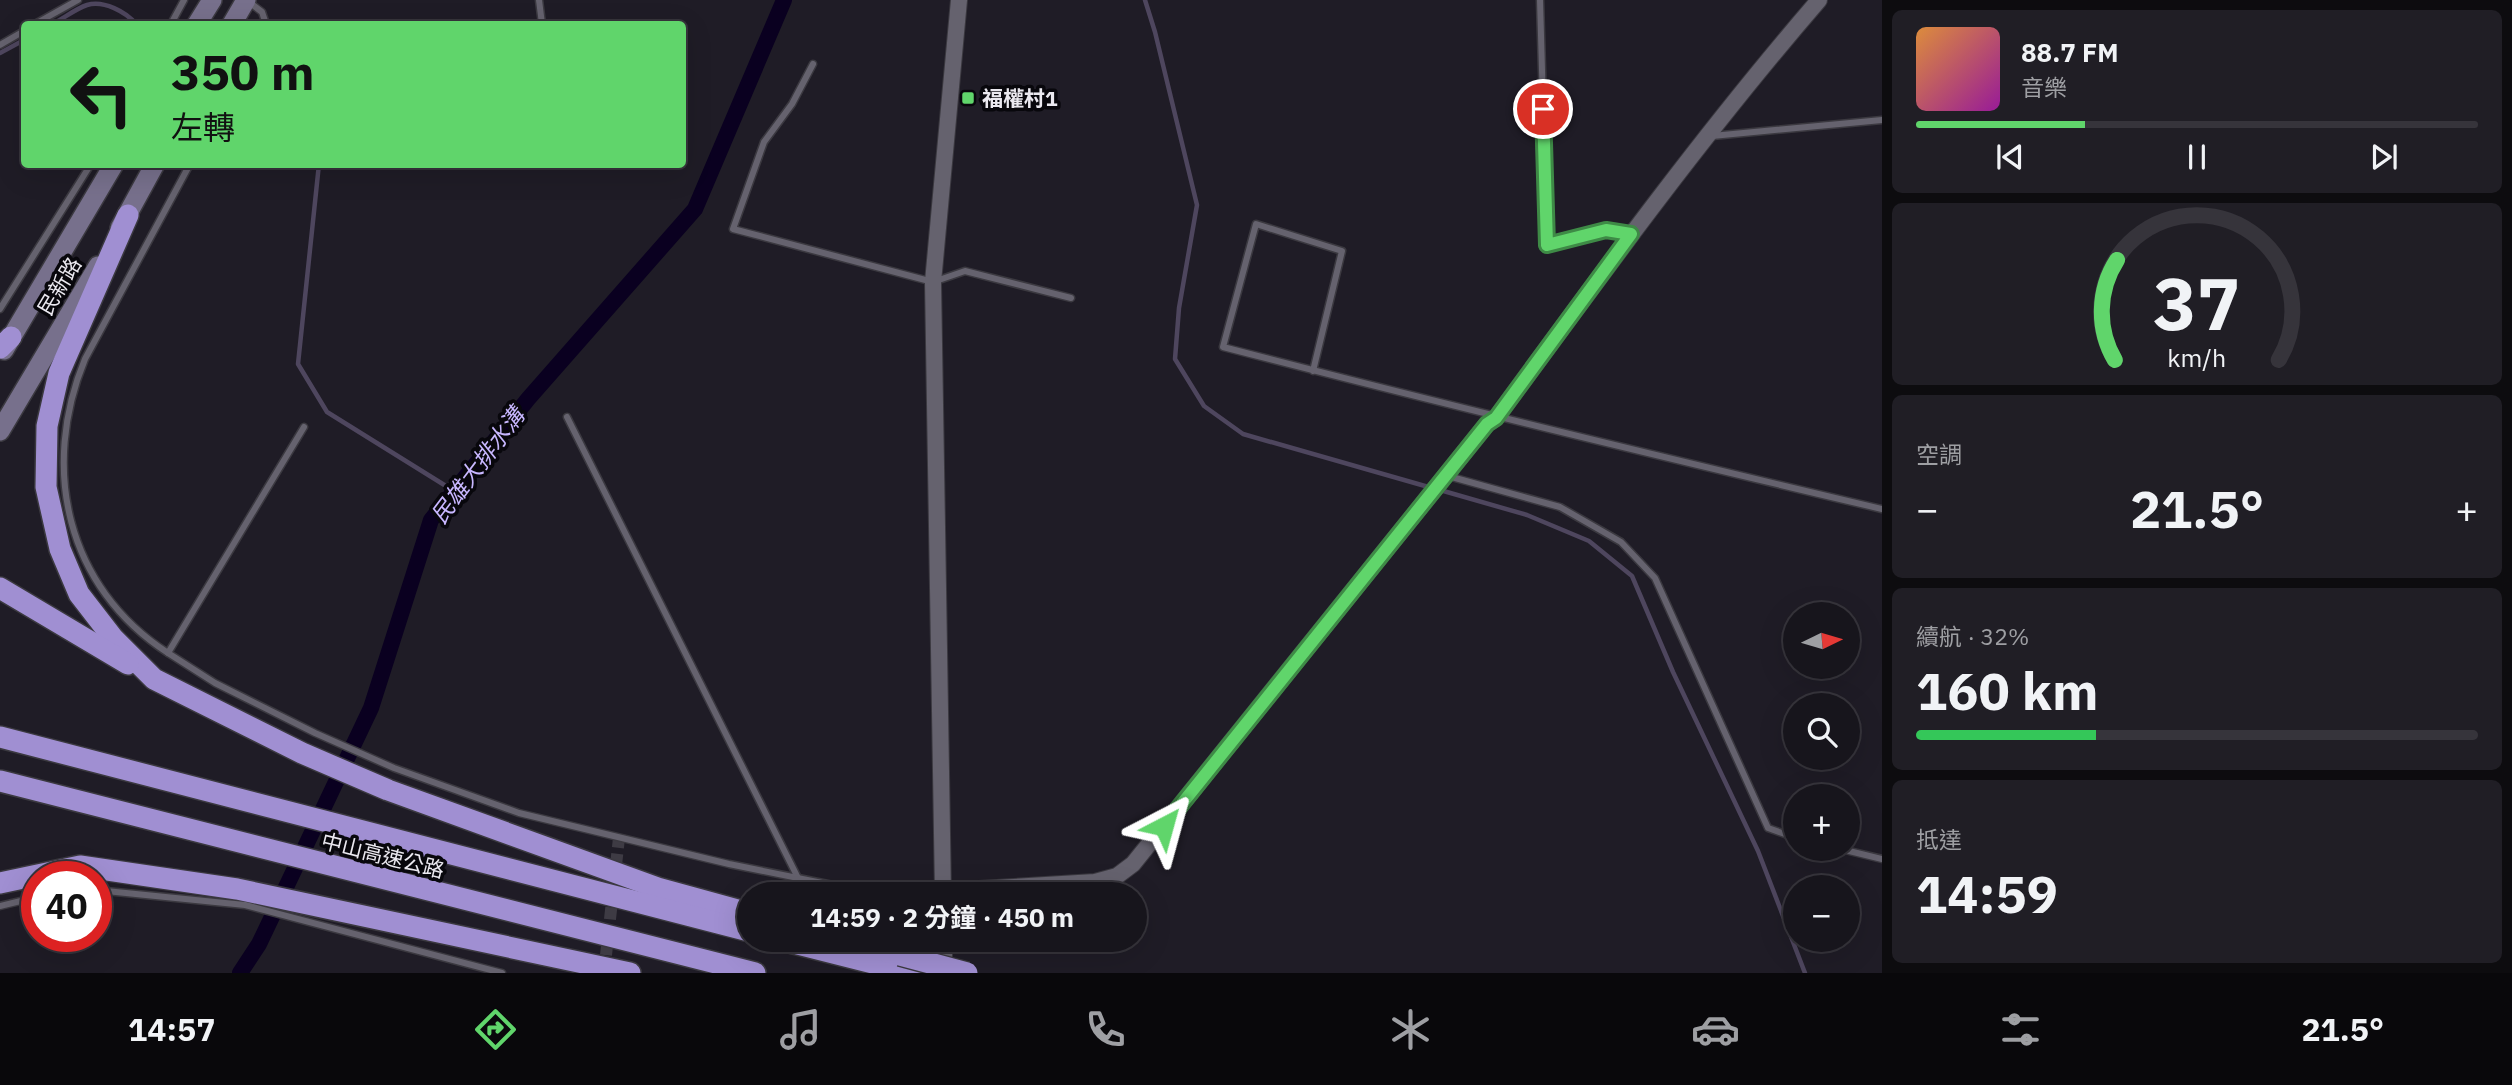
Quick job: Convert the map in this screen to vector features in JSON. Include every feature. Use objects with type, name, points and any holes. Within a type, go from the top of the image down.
[{"type":"highway","points":[[128,215],[59,373],[47,426],[46,487],[60,549],[79,594],[113,638],[154,679]]},
{"type":"highway","points":[[0,587],[154,679],[302,752],[388,790],[657,888],[737,910]]},
{"type":"highway","name":"中山高速公路","points":[[0,737],[737,928]]},
{"type":"highway","name":"中山高速公路","points":[[0,781],[755,973]]},
{"type":"highway","points":[[0,883],[80,866],[241,897],[315,915],[630,973]]},
{"type":"highway","points":[[838,952],[904,966],[967,973]]},
{"type":"highway","points":[[872,952],[904,966]]},
{"type":"main road","points":[[199,21],[212,0]]},
{"type":"main road","points":[[234,21],[247,0]]},
{"type":"main road","name":"民新路","points":[[0,357],[5,343],[112,168]]},
{"type":"main road","name":"民新路","points":[[0,430],[128,215],[153,168]]},
{"type":"street","points":[[944,882],[933,282],[959,0]]},
{"type":"street","points":[[1095,882],[1118,876],[1133,864],[1487,424],[1496,418],[1631,234],[1815,1]]},
{"type":"street","points":[[944,952],[944,973]]},
{"type":"lane","points":[[40,21],[78,0]]},
{"type":"lane","points":[[173,21],[184,0]]},
{"type":"lane","points":[[247,0],[262,12],[265,21]]},
{"type":"lane","points":[[539,0],[542,21]]},
{"type":"lane","points":[[1540,0],[1547,245],[1606,230],[1631,234]]},
{"type":"lane","points":[[0,45],[21,33]]},
{"type":"lane","points":[[813,64],[792,104],[764,142],[733,229],[933,282],[965,271],[1071,298]]},
{"type":"lane","points":[[1706,136],[1882,120]]},
{"type":"lane","points":[[0,309],[88,168]]},
{"type":"lane","points":[[188,168],[85,359],[74,385],[62,448],[64,492],[74,535],[104,594],[142,636],[215,683],[315,733],[394,768],[519,813],[810,882]]},
{"type":"lane","points":[[1313,371],[1342,251],[1256,224],[1223,347],[1313,371],[1496,418],[1882,509]]},
{"type":"lane","points":[[567,417],[799,880]]},
{"type":"lane","points":[[168,653],[304,427]]},
{"type":"lane","points":[[1439,484],[1560,507],[1621,542],[1655,578],[1768,828],[1783,833]]},
{"type":"lane","points":[[1860,854],[1882,859]]},
{"type":"lane","points":[[112,891],[241,897]]},
{"type":"lane","points":[[0,906],[21,901]]},
{"type":"lane","points":[[315,915],[502,973]]},
{"type":"waterway","name":"民雄大排水溝","points":[[240,973],[259,944],[371,708],[431,520],[528,399],[695,209],[784,0]]},
{"type":"waterway","points":[[1145,0],[1197,205],[1179,308],[1175,359],[1204,406],[1243,434],[1432,488]]},
{"type":"waterway","points":[[57,21],[94,4],[114,8],[133,21]]},
{"type":"waterway","points":[[0,53],[21,42]]},
{"type":"waterway","points":[[319,168],[298,364],[327,412],[454,491]]},
{"type":"waterway","points":[[1440,490],[1527,515],[1589,541],[1632,576],[1673,672],[1758,851],[1805,973]]},
{"type":"tunnel","points":[[604,973],[619,838]]},
{"type":"place","name":"福權村1","points":[[968,98]]},
{"type":"route","points":[[1164,826],[1487,424],[1496,418],[1631,234],[1606,230],[1547,245],[1543,109]]}]
